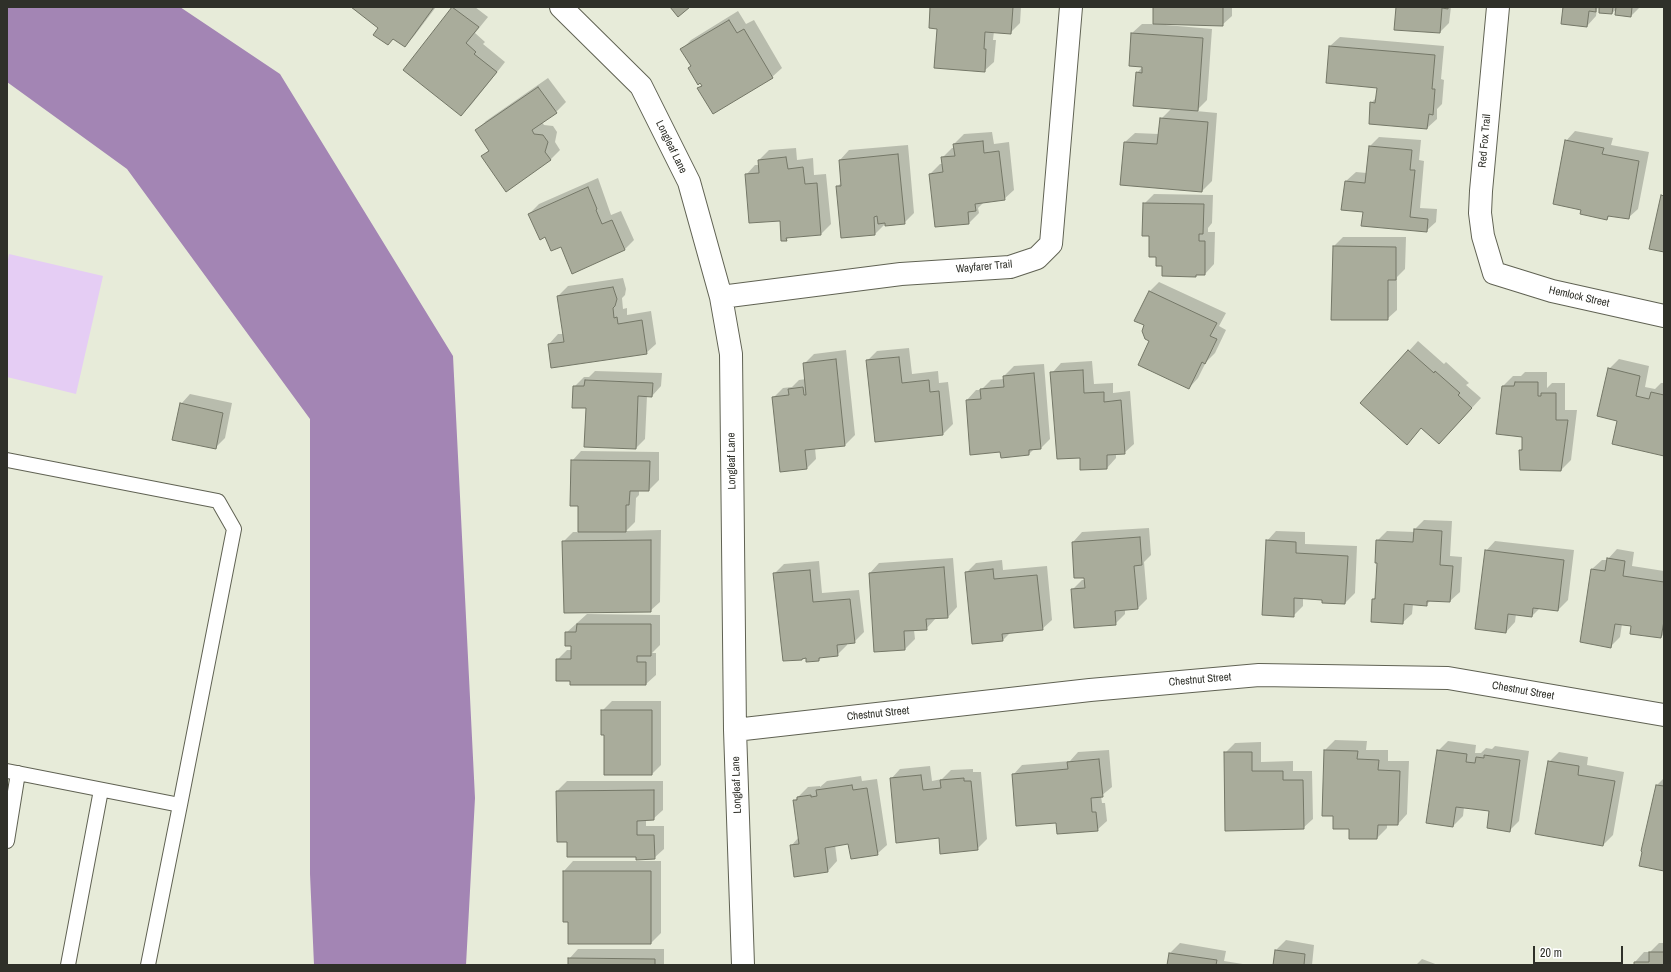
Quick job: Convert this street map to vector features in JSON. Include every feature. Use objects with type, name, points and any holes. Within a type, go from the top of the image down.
[{"type":"street","name":"Longleaf Lane","points":[[561,7],[641,86],[689,182],[721,297],[731,354],[735,730],[743,965]]},
{"type":"street","name":"Wayfarer Trail","points":[[721,297],[901,274],[1010,267],[1037,258],[1051,244],[1072,7]]},
{"type":"street","name":"Red Fox Trail","points":[[1494,273],[1483,236],[1480,213],[1498,7]]},
{"type":"street","name":"Hemlock Street","points":[[1494,273],[1552,291],[1664,316]]},
{"type":"street","name":"Chestnut Street","points":[[735,730],[1090,690],[1259,675],[1448,678],[1664,715]]},
{"type":"lane","points":[[7,460],[218,501],[234,529],[148,965]]},
{"type":"lane","points":[[7,842],[13,772],[180,805]]},
{"type":"lane","points":[[68,965],[101,790]]},
{"type":"shaded area","points":[[7,7],[180,7],[280,74],[453,356],[475,798],[466,965],[314,965],[310,874],[310,419],[127,169],[7,82]]},
{"type":"shaded area","points":[[9,254],[103,276],[76,394],[7,377],[7,264]]},
{"type":"building","points":[[351,7],[434,7],[405,47],[393,39],[388,45],[373,35],[378,28]]},
{"type":"building","points":[[452,7],[479,27],[466,43],[476,52],[474,54],[497,72],[461,116],[403,70]]},
{"type":"building","points":[[670,7],[690,7],[678,17]]},
{"type":"building","points":[[930,7],[1013,7],[1011,34],[985,32],[985,72],[934,68],[937,29],[929,28]]},
{"type":"building","points":[[1153,7],[1223,7],[1223,26],[1153,24]]},
{"type":"building","points":[[1396,7],[1448,7],[1448,9],[1442,8],[1440,33],[1394,30]]},
{"type":"building","points":[[1563,7],[1596,7],[1596,12],[1589,11],[1587,27],[1561,24]]},
{"type":"building","points":[[1599,7],[1613,7],[1612,14],[1599,13]]},
{"type":"building","points":[[1616,7],[1632,7],[1631,17],[1615,15]]},
{"type":"building","points":[[729,20],[737,33],[744,29],[773,78],[713,114],[697,88],[702,86],[700,83],[698,85],[688,68],[691,66],[680,49]]},
{"type":"building","points":[[1131,33],[1203,38],[1198,111],[1133,106],[1136,72],[1142,73],[1142,67],[1129,66]]},
{"type":"building","points":[[1329,46],[1435,55],[1432,89],[1435,89],[1433,115],[1429,114],[1427,129],[1369,124],[1370,102],[1375,103],[1377,88],[1326,83]]},
{"type":"building","points":[[538,87],[557,113],[532,130],[534,134],[543,135],[548,142],[545,152],[551,160],[506,192],[481,156],[489,151],[475,130]]},
{"type":"building","points":[[1160,118],[1208,122],[1202,192],[1120,185],[1124,142],[1157,144]]},
{"type":"building","points":[[1565,140],[1604,148],[1602,154],[1639,161],[1629,219],[1608,216],[1607,220],[1580,214],[1581,210],[1553,204]]},
{"type":"building","points":[[983,141],[984,153],[999,151],[1005,200],[975,204],[976,211],[968,212],[969,224],[935,227],[929,174],[943,172],[941,157],[955,156],[953,144]]},
{"type":"building","points":[[1369,146],[1412,150],[1410,170],[1415,170],[1410,217],[1428,219],[1427,232],[1361,226],[1363,212],[1341,210],[1345,181],[1365,183]]},
{"type":"building","points":[[898,154],[905,224],[885,226],[885,223],[878,224],[877,216],[874,217],[875,235],[841,238],[836,186],[841,186],[839,160]]},
{"type":"building","points":[[786,157],[788,169],[803,167],[805,184],[817,183],[821,235],[786,238],[787,241],[781,241],[780,221],[749,223],[745,174],[759,173],[758,160]]},
{"type":"building","points":[[588,187],[602,224],[612,220],[625,250],[572,274],[561,247],[551,251],[545,237],[540,240],[528,214]]},
{"type":"building","points":[[1661,195],[1664,196],[1664,252],[1649,249]]},
{"type":"building","points":[[1143,203],[1204,204],[1203,234],[1199,234],[1199,241],[1205,241],[1205,275],[1196,275],[1196,277],[1162,276],[1162,266],[1156,266],[1156,257],[1149,257],[1149,236],[1142,236]]},
{"type":"building","points":[[1333,246],[1396,247],[1396,280],[1388,280],[1388,320],[1331,320]]},
{"type":"building","points":[[613,287],[617,299],[613,308],[614,318],[617,317],[618,324],[642,320],[647,354],[551,368],[548,344],[564,342],[557,296]]},
{"type":"building","points":[[1149,291],[1217,323],[1210,336],[1217,339],[1205,364],[1202,362],[1189,389],[1138,365],[1149,341],[1145,339],[1142,331],[1144,325],[1134,321]]},
{"type":"building","points":[[1408,350],[1460,393],[1458,395],[1472,408],[1439,444],[1421,428],[1407,445],[1360,403]]},
{"type":"building","points":[[899,357],[902,383],[929,380],[930,392],[939,391],[943,435],[875,442],[866,360]]},
{"type":"building","points":[[836,359],[845,446],[805,450],[807,469],[780,472],[772,397],[789,395],[788,389],[803,387],[804,395],[806,395],[803,363]]},
{"type":"building","points":[[1608,368],[1640,376],[1636,396],[1649,399],[1651,392],[1664,395],[1664,456],[1612,444],[1617,421],[1597,416]]},
{"type":"building","points":[[1083,370],[1084,393],[1104,392],[1104,402],[1121,400],[1125,454],[1107,455],[1107,469],[1080,470],[1080,458],[1057,459],[1050,372]]},
{"type":"building","points":[[1034,373],[1041,449],[1029,450],[1029,455],[1001,458],[1000,452],[970,455],[966,400],[981,399],[980,389],[1004,387],[1003,376]]},
{"type":"building","points":[[585,380],[653,383],[652,397],[638,396],[636,449],[584,447],[586,408],[572,408],[573,386],[584,386]]},
{"type":"building","points":[[1515,382],[1538,382],[1538,396],[1541,396],[1541,393],[1556,393],[1556,420],[1568,420],[1561,471],[1520,470],[1519,450],[1522,450],[1522,437],[1496,434],[1502,386],[1514,386]]},
{"type":"building","points":[[180,403],[223,413],[216,449],[172,440]]},
{"type":"building","points":[[571,460],[650,461],[649,491],[630,491],[629,505],[626,505],[626,532],[578,532],[578,506],[570,506]]},
{"type":"building","points":[[1414,529],[1442,531],[1440,565],[1453,566],[1450,602],[1427,601],[1427,606],[1404,604],[1403,624],[1371,622],[1372,599],[1375,599],[1377,563],[1375,563],[1376,540],[1413,542]]},
{"type":"building","points":[[1140,537],[1142,565],[1134,566],[1138,609],[1115,611],[1116,625],[1074,628],[1071,589],[1085,588],[1084,578],[1074,578],[1072,542]]},
{"type":"building","points":[[651,540],[651,612],[564,613],[562,541]]},
{"type":"building","points":[[1266,540],[1296,542],[1296,553],[1348,556],[1345,604],[1322,603],[1322,600],[1294,598],[1294,617],[1262,615]]},
{"type":"building","points":[[1485,550],[1564,560],[1558,611],[1533,608],[1532,617],[1508,614],[1506,633],[1475,629]]},
{"type":"building","points":[[1607,558],[1625,561],[1623,576],[1664,582],[1664,621],[1661,638],[1630,634],[1631,626],[1615,624],[1611,648],[1580,642],[1591,569],[1605,571]]},
{"type":"building","points":[[944,567],[948,618],[926,619],[927,630],[904,631],[905,650],[874,652],[869,573]]},
{"type":"building","points":[[993,569],[994,579],[1037,575],[1043,630],[1002,634],[1003,641],[972,644],[965,572]]},
{"type":"building","points":[[810,570],[813,602],[850,599],[855,643],[837,645],[838,656],[819,658],[819,661],[806,662],[806,658],[802,660],[783,661],[773,573]]},
{"type":"building","points":[[577,624],[651,624],[651,656],[637,656],[637,662],[646,662],[646,685],[570,685],[570,681],[556,681],[556,659],[571,659],[571,646],[565,646],[565,632],[576,632]]},
{"type":"building","points":[[601,710],[652,710],[652,775],[604,775],[604,735],[601,735]]},
{"type":"building","points":[[1324,750],[1358,751],[1357,759],[1379,760],[1378,770],[1400,771],[1398,825],[1378,825],[1377,839],[1349,839],[1349,829],[1333,829],[1333,816],[1322,816]]},
{"type":"building","points":[[1437,750],[1467,754],[1466,762],[1475,763],[1476,757],[1484,758],[1484,755],[1520,760],[1510,832],[1487,828],[1489,811],[1456,807],[1453,827],[1426,823]]},
{"type":"building","points":[[1224,752],[1252,752],[1252,771],[1283,771],[1283,780],[1303,780],[1304,829],[1225,831]]},
{"type":"building","points":[[1099,759],[1103,797],[1091,798],[1092,812],[1096,812],[1098,831],[1057,834],[1056,823],[1016,826],[1012,774],[1068,769],[1067,762]]},
{"type":"building","points":[[1548,761],[1579,766],[1578,775],[1615,781],[1603,846],[1535,834]]},
{"type":"building","points":[[921,775],[923,790],[941,788],[940,780],[964,778],[964,781],[971,781],[978,850],[940,854],[939,838],[896,843],[890,778]]},
{"type":"building","points":[[852,785],[853,790],[867,788],[878,855],[851,859],[848,844],[825,848],[828,872],[794,877],[790,845],[799,844],[793,800],[797,800],[797,797],[811,795],[811,797],[817,796],[816,790]]},
{"type":"building","points":[[1656,785],[1664,786],[1664,871],[1639,866]]},
{"type":"building","points":[[654,790],[654,820],[637,821],[637,835],[654,835],[655,859],[636,860],[636,857],[567,857],[567,842],[557,842],[556,791]]},
{"type":"building","points":[[563,871],[651,871],[651,944],[568,944],[568,922],[563,922]]},
{"type":"building","points":[[1275,950],[1305,954],[1304,965],[1273,965]]},
{"type":"building","points":[[1649,952],[1664,952],[1664,965],[1634,965],[1634,962],[1649,962]]},
{"type":"building","points":[[1169,953],[1217,960],[1216,965],[1167,965]]},
{"type":"building","points":[[568,958],[655,959],[655,965],[568,965]]}]
